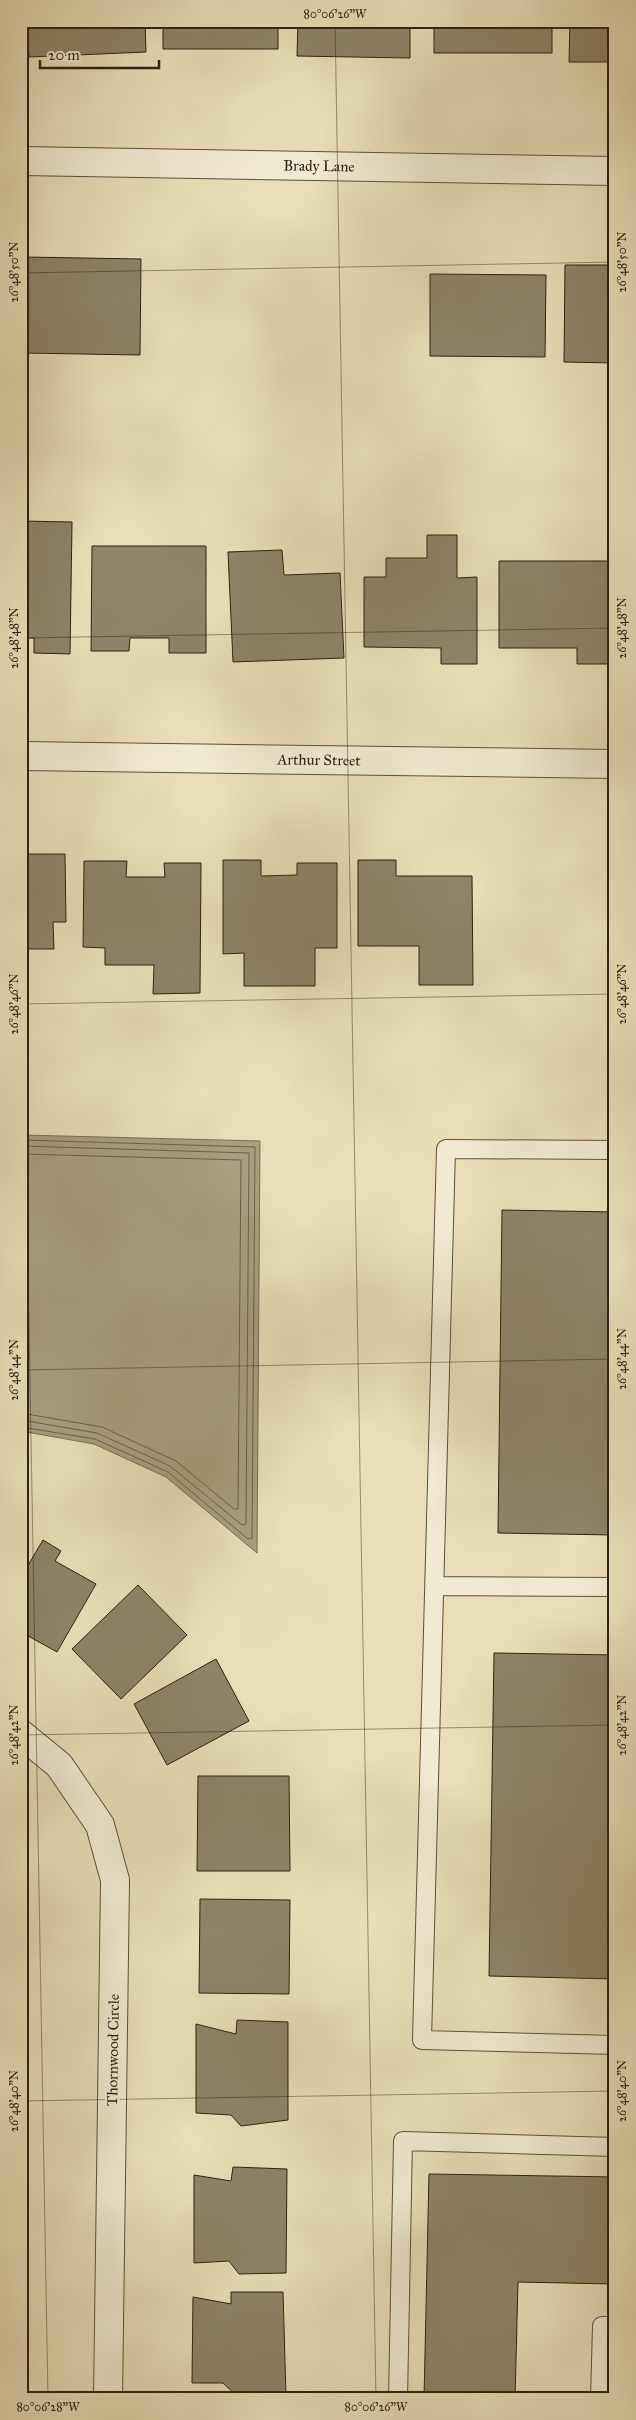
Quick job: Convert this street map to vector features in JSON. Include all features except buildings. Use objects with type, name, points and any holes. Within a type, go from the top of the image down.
[{"type":"street","name":"Brady Lane","points":[[21,161],[615,171]]},
{"type":"street","name":"Arthur Street","points":[[21,756],[615,764]]},
{"type":"street","name":"Thornwood Circle","points":[[21,1734],[59,1765],[100,1825],[115,1880],[108,2399]]},
{"type":"lane","points":[[615,1150],[446,1149],[422,2040],[615,2045]]},
{"type":"lane","points":[[435,1586],[615,1587]]},
{"type":"lane","points":[[398,2399],[403,2141],[615,2147]]},
{"type":"lane","points":[[600,2399],[602,2326],[615,2326]]},
{"type":"water","points":[[21,1135],[260,1141],[257,1553],[166,1477],[94,1444],[21,1431]]}]
